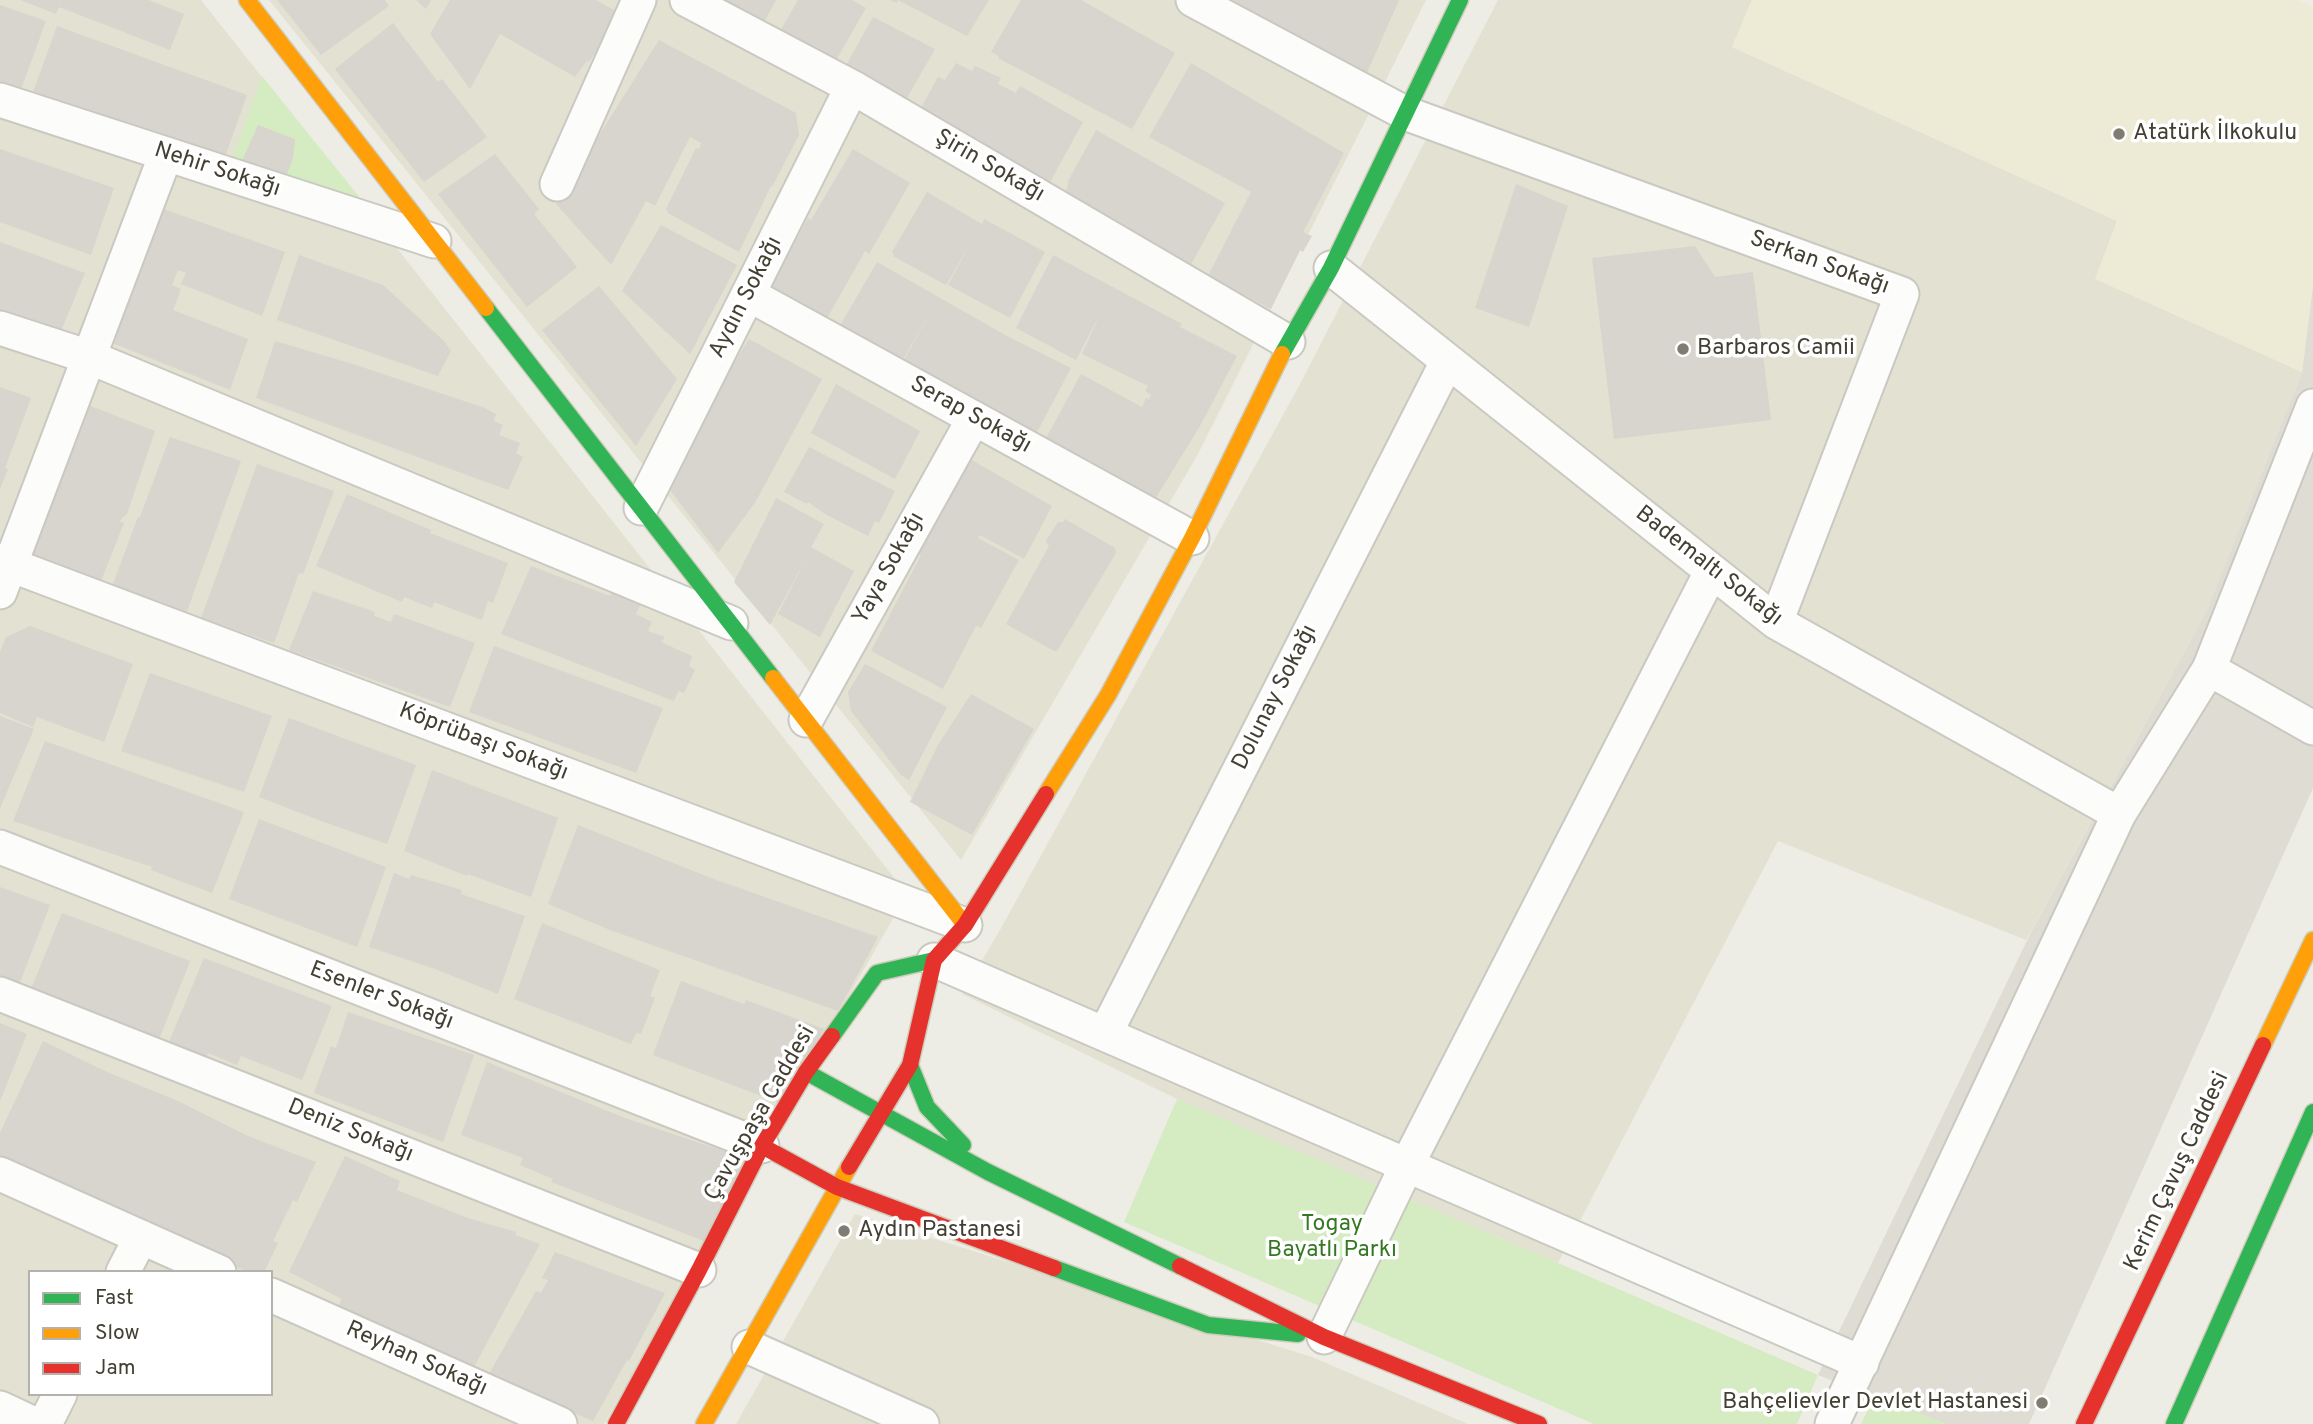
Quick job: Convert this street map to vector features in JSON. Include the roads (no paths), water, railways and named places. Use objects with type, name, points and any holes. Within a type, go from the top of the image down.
[{"type":"street","points":[[247,0],[965,925]]},
{"type":"street","points":[[557,184],[639,0]]},
{"type":"street","name":"Şirin Sokağı","points":[[687,0],[852,87],[1288,342]]},
{"type":"street","points":[[1193,0],[1405,113]]},
{"type":"street","points":[[704,1424],[837,1187],[910,1065],[934,960],[965,925],[1108,695],[1192,538],[1288,342],[1331,268],[1460,0]]},
{"type":"street","name":"Aydın Sokağı","points":[[641,508],[852,87]]},
{"type":"street","name":"Nehir Sokağı","points":[[0,100],[434,241]]},
{"type":"street","name":"Serkan Sokağı","points":[[1405,113],[1902,294],[1776,622]]},
{"type":"street","points":[[3,573],[166,154]]},
{"type":"street","name":"Bademaltı Sokağı","points":[[1331,268],[1776,622],[2119,814]]},
{"type":"street","name":"Serap Sokağı","points":[[748,294],[1192,538]]},
{"type":"street","points":[[0,328],[89,357],[731,624]]},
{"type":"street","name":"Dolunay Sokağı","points":[[1105,1034],[1447,362]]},
{"type":"street","points":[[1832,1424],[2119,814],[2209,669],[2313,406]]},
{"type":"street","name":"Yaya Sokağı","points":[[806,720],[974,418]]},
{"type":"street","points":[[1324,1337],[1407,1165],[1711,572]]},
{"type":"street","name":"Köprübaşı Sokağı","points":[[3,573],[965,925]]},
{"type":"street","points":[[2209,669],[2313,728]]},
{"type":"street","name":"Esenler Sokağı","points":[[0,847],[762,1146]]},
{"type":"street","name":"Kerim Çavuş Caddesi","points":[[2084,1424],[2313,940]]},
{"type":"street","points":[[934,960],[1862,1363]]},
{"type":"street","name":"Çavuşpaşa Caddesi","points":[[616,1424],[762,1146],[806,1072],[877,973],[934,960]]},
{"type":"street","name":"Deniz Sokağı","points":[[0,994],[699,1270]]},
{"type":"street","points":[[910,1065],[927,1107],[988,1172]]},
{"type":"street","points":[[806,1072],[988,1172],[1324,1337],[1539,1424]]},
{"type":"street","points":[[2174,1424],[2313,1112]]},
{"type":"street","points":[[762,1146],[837,1187],[1208,1325],[1324,1337]]},
{"type":"street","points":[[0,1174],[215,1270]]},
{"type":"street","points":[[124,1270],[141,1237]]},
{"type":"street","name":"Reyhan Sokağı","points":[[273,1296],[561,1424]]},
{"type":"street","points":[[749,1347],[922,1424]]},
{"type":"street","points":[[45,1424],[59,1396]]},
{"type":"street","points":[[0,1408],[34,1424]]},
{"type":"place","name":"Atatürk İlkokulu","points":[[2119,134]]},
{"type":"place","name":"Barbaros Camii","points":[[1683,349]]},
{"type":"place","name":"Aydın Pastanesi","points":[[844,1231]]},
{"type":"place","name":"Bahçelievler Devlet Hastanesi","points":[[2042,1403]]},
{"type":"park label","name":"Togay Bayatlı Parkı","points":[[1332,1238]]}]
